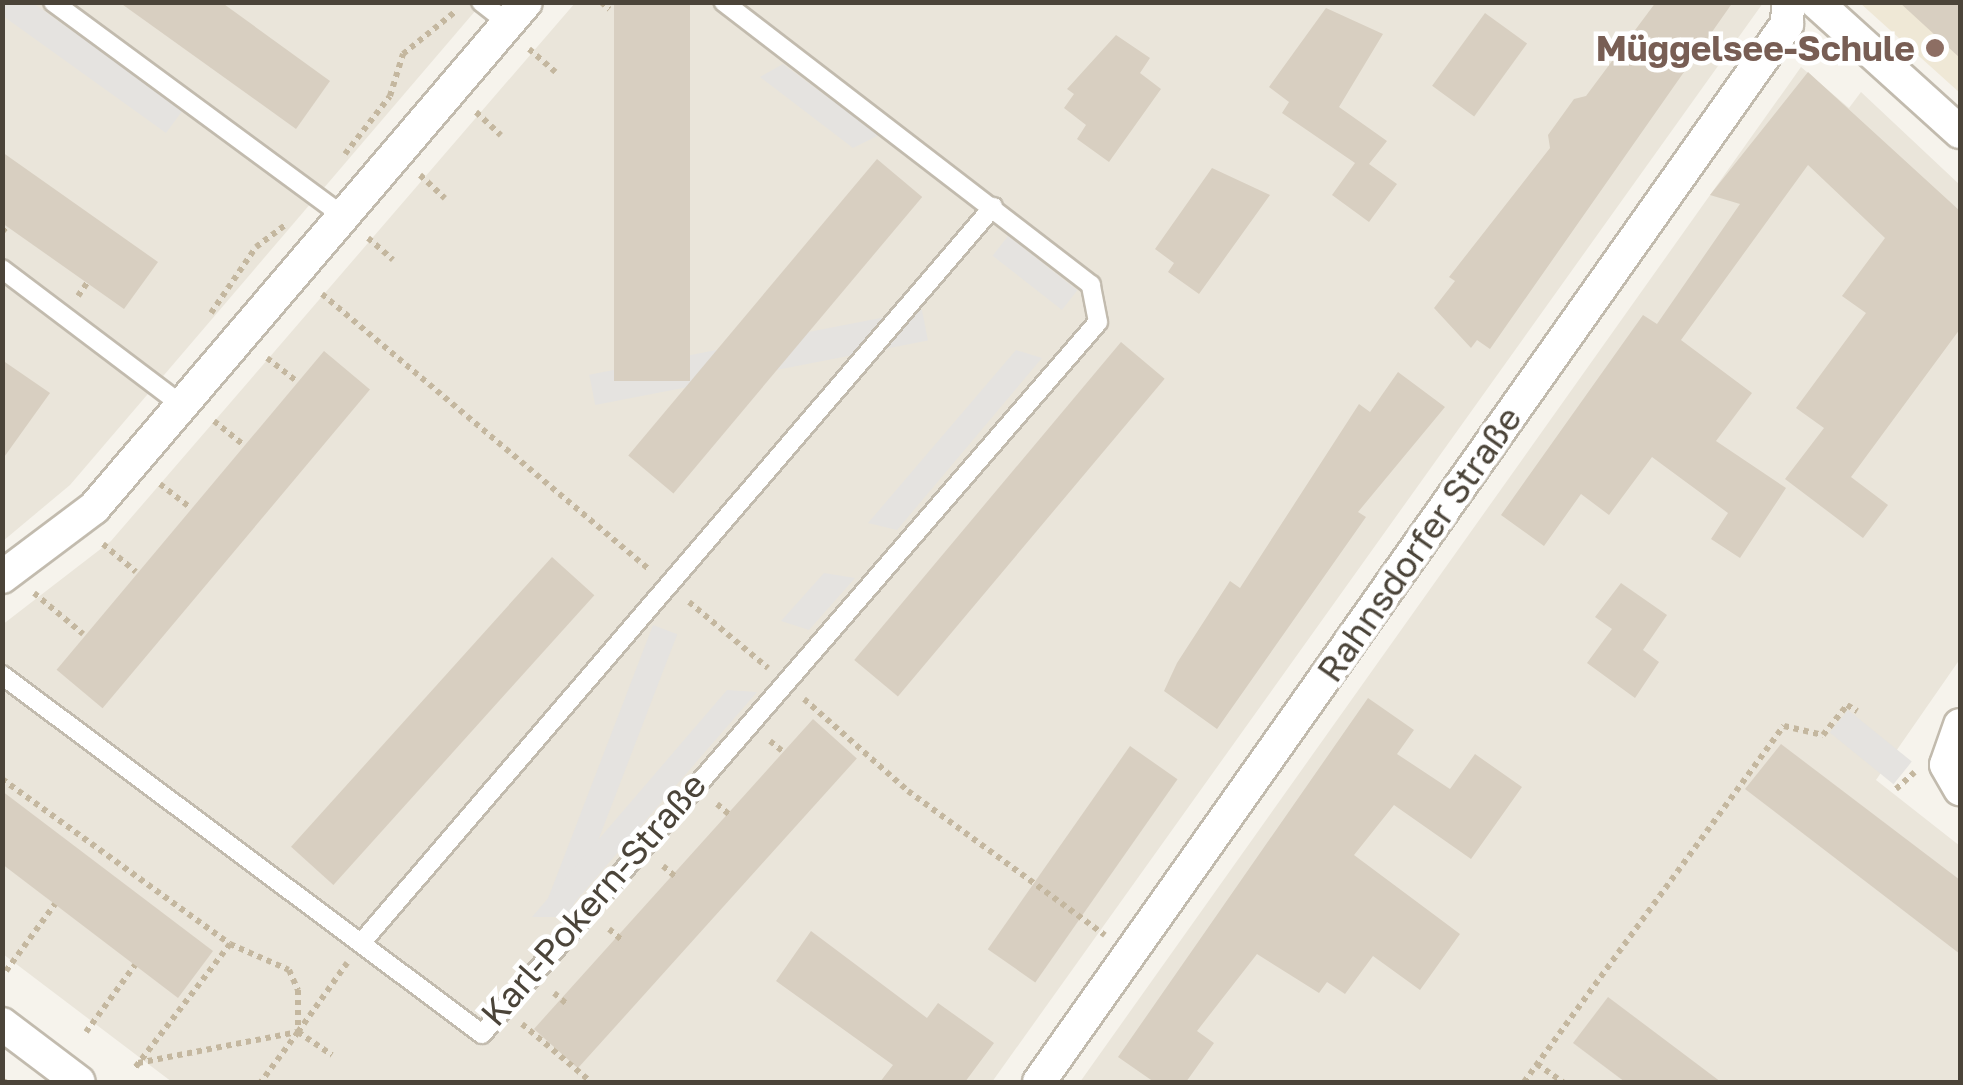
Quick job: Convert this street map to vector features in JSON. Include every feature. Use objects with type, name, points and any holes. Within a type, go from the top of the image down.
[{"type":"street","name":"Rahnsdorfer Straße","points":[[1039,1082],[1787,24],[1788,2]]},
{"type":"street","points":[[1816,2],[1960,132]]},
{"type":"street","points":[[17,584],[194,410],[519,24]]},
{"type":"street","points":[[1960,725],[1946,764],[1960,789]]},
{"type":"street","points":[[2,1024],[79,1082]]},
{"type":"lane","points":[[53,2],[352,224]]},
{"type":"lane","points":[[481,2],[519,24]]},
{"type":"lane","name":"Karl-Pokern-Straße","points":[[362,942],[482,1034],[783,680],[1098,322],[1090,285],[723,2]]},
{"type":"lane","points":[[2,675],[362,942],[993,207]]},
{"type":"lane","points":[[2,269],[194,410]]},
{"type":"path","points":[[315,193],[390,96],[403,54],[438,34],[462,2]]},
{"type":"path","points":[[601,2],[608,9]]},
{"type":"path","points":[[519,24],[555,72]]},
{"type":"path","points":[[469,106],[500,135]]},
{"type":"path","points":[[414,170],[445,198]]},
{"type":"path","points":[[352,224],[394,260]]},
{"type":"path","points":[[314,288],[783,680],[908,791],[1130,954]]},
{"type":"path","points":[[259,352],[298,382]]},
{"type":"path","points":[[194,410],[244,445]]},
{"type":"path","points":[[152,477],[190,508]]},
{"type":"path","points":[[99,539],[136,572]]},
{"type":"path","points":[[17,584],[83,634]]},
{"type":"path","points":[[1524,1082],[1784,726],[1823,735],[1847,705],[1857,711]]},
{"type":"path","points":[[1896,789],[1920,768]]},
{"type":"path","points":[[2,779],[230,944],[289,970],[298,1032]]},
{"type":"path","points":[[6,972],[55,904]]},
{"type":"path","points":[[261,1082],[362,942]]},
{"type":"path","points":[[230,944],[136,1066],[298,1032],[332,1055]]},
{"type":"path","points":[[86,1032],[135,965]]},
{"type":"path","points":[[504,1008],[590,1081]]},
{"type":"path","points":[[1538,1064],[1564,1082]]},
{"type":"shaded area","points":[[3,2],[33,3],[183,110],[166,133],[3,16]]},
{"type":"shaded area","points":[[3,3],[482,3],[70,485],[3,541]]},
{"type":"shaded area","points":[[575,3],[1763,3],[992,1082],[172,1082],[3,954],[2,625],[111,541]]},
{"type":"shaded area","name":"Müggelsee-Schule","points":[[1860,3],[1960,3],[1960,93]]},
{"type":"shaded area","points":[[783,64],[879,135],[853,148],[760,77]]},
{"type":"shaded area","points":[[1801,67],[1849,108],[1861,92],[1960,185],[1960,659],[1876,780],[1960,846],[1960,1082],[1080,1082]]},
{"type":"shaded area","points":[[1008,236],[1077,290],[1062,310],[993,256]]},
{"type":"shaded area","points":[[922,310],[928,340],[595,405],[589,375]]},
{"type":"shaded area","points":[[1016,350],[1042,358],[897,530],[868,523]]},
{"type":"shaded area","points":[[824,573],[855,578],[809,630],[781,621]]},
{"type":"shaded area","points":[[653,625],[677,634],[568,918],[544,909]]},
{"type":"shaded area","points":[[727,690],[757,692],[562,917],[532,917]]},
{"type":"shaded area","points":[[1848,710],[1912,762],[1893,784],[1830,733]]},
{"type":"building","points":[[119,2],[221,2],[330,81],[296,129]]},
{"type":"building","points":[[614,2],[690,2],[690,381],[614,381]]},
{"type":"building","points":[[1656,2],[1733,2],[1490,349],[1477,340],[1471,348],[1434,308],[1455,281],[1449,277],[1550,148],[1548,135],[1574,99],[1586,96]]},
{"type":"building","points":[[1899,2],[1960,2],[1960,58]]},
{"type":"building","points":[[1326,8],[1383,34],[1339,107],[1387,141],[1369,164],[1397,184],[1369,222],[1332,195],[1355,163],[1282,113],[1289,102],[1269,87]]},
{"type":"building","points":[[1485,13],[1527,44],[1474,116],[1432,86]]},
{"type":"building","points":[[1116,35],[1150,58],[1140,73],[1161,89],[1109,162],[1077,139],[1086,125],[1064,108],[1074,94],[1067,89]]},
{"type":"building","points":[[1808,72],[1960,211],[1960,329],[1851,477],[1888,505],[1863,538],[1785,479],[1824,428],[1796,408],[1866,313],[1842,296],[1885,238],[1808,165],[1681,340],[1752,393],[1716,441],[1786,488],[1740,558],[1711,539],[1728,513],[1652,457],[1609,515],[1581,494],[1544,546],[1501,515],[1643,315],[1657,324],[1740,204],[1710,195]]},
{"type":"building","points":[[2,152],[158,262],[124,309],[2,223]]},
{"type":"building","points":[[877,159],[922,197],[673,493],[628,455]]},
{"type":"building","points":[[1212,168],[1270,195],[1199,294],[1168,272],[1174,263],[1155,249]]},
{"type":"building","points":[[1121,342],[1165,379],[898,697],[854,660]]},
{"type":"building","points":[[324,351],[370,390],[103,708],[57,670]]},
{"type":"building","points":[[2,360],[50,393],[2,460]]},
{"type":"building","points":[[1398,372],[1445,407],[1358,512],[1366,517],[1217,729],[1164,691],[1177,663],[1230,581],[1240,588],[1359,404],[1370,412]]},
{"type":"building","points":[[552,557],[594,595],[333,885],[291,847]]},
{"type":"building","points":[[1621,583],[1667,615],[1643,650],[1659,662],[1635,698],[1587,663],[1612,629],[1595,617]]},
{"type":"building","points":[[1368,698],[1414,730],[1397,754],[1450,789],[1475,754],[1522,787],[1471,859],[1394,805],[1354,855],[1460,934],[1420,990],[1373,956],[1345,994],[1327,982],[1319,993],[1257,954],[1197,1031],[1214,1043],[1186,1082],[1154,1082],[1118,1057]]},
{"type":"building","points":[[813,719],[857,758],[578,1068],[534,1029]]},
{"type":"building","points":[[1781,744],[1960,880],[1960,954],[1745,789]]},
{"type":"building","points":[[1130,746],[1178,779],[1035,982],[988,949]]},
{"type":"building","points":[[2,791],[213,951],[178,998],[2,864]]},
{"type":"building","points":[[811,931],[927,1018],[938,1003],[994,1043],[965,1082],[880,1082],[893,1065],[776,981]]},
{"type":"building","points":[[1608,997],[1721,1082],[1625,1082],[1573,1043]]},
{"type":"place","name":"Müggelsee-Schule","points":[[1935,48]]}]
